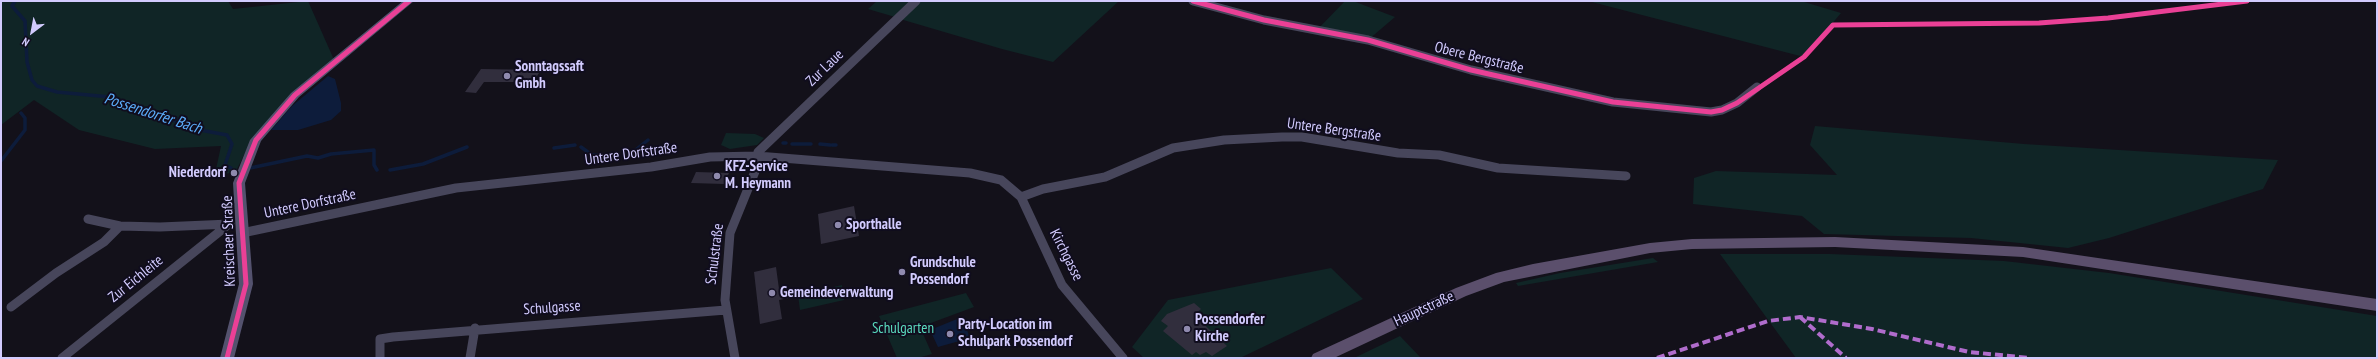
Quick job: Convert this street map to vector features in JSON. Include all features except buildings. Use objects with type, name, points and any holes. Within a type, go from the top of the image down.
[{"type":"main road","name":"Kreischaer Straße","points":[[227,358],[246,284],[239,183],[256,140],[295,95],[410,1]]},
{"type":"main road","name":"Hauptstraße","points":[[1319,358],[1461,292],[1533,269],[1650,248],[1692,244],[1835,242],[2023,252],[2377,305]]},
{"type":"street","name":"Zur Laue","points":[[757,156],[758,152],[916,1]]},
{"type":"street","name":"Obere Bergstraße","points":[[1193,1],[1293,27],[1368,40],[1471,70],[1613,102],[1711,112],[1722,110],[1737,103],[1757,87]]},
{"type":"street","name":"Untere Bergstraße","points":[[1020,197],[1043,189],[1106,177],[1173,148],[1224,140],[1282,136],[1302,137],[1398,153],[1439,155],[1498,168],[1626,176]]},
{"type":"street","name":"Untere Dorfstraße","points":[[242,228],[456,188],[651,167],[710,157],[757,156],[970,173],[1001,180],[1020,197]]},
{"type":"street","name":"Schulstraße","points":[[735,358],[726,310],[730,233],[756,169],[757,156]]},
{"type":"street","name":"Kirchgasse","points":[[1020,197],[1062,285],[1123,358]]},
{"type":"street","points":[[88,218],[120,226],[160,227],[229,224],[242,228]]},
{"type":"street","name":"Zur Eichleite","points":[[62,358],[229,224]]},
{"type":"street","points":[[12,307],[56,273],[104,242],[120,226]]},
{"type":"street","name":"Schulgasse","points":[[380,358],[380,339],[474,328],[726,310]]},
{"type":"street","points":[[470,358],[474,328]]},
{"type":"green space","points":[[1,1],[228,1],[233,9],[308,1],[335,62],[252,139],[235,173],[215,174],[221,146],[155,149],[79,130],[34,100],[1,125]]},
{"type":"green space","points":[[877,1],[913,1],[895,17],[868,9]]},
{"type":"green space","points":[[920,1],[1119,1],[1053,62],[1002,49],[900,19]]},
{"type":"green space","points":[[1345,1],[1353,1],[1395,17],[1368,40],[1315,32]]},
{"type":"green space","points":[[1588,1],[1801,1],[1841,13],[1804,57]]},
{"type":"green space","points":[[1815,126],[2024,144],[2278,160],[2263,189],[2109,238],[2068,248],[1971,238],[1824,234],[1802,216],[1693,204],[1694,178],[1716,171],[1837,175],[1810,145]]},
{"type":"green space","points":[[726,133],[755,134],[764,138],[757,145],[730,149],[721,145]]},
{"type":"green space","points":[[1720,254],[1830,254],[2004,261],[2109,273],[2377,316],[2377,358],[1796,358]]},
{"type":"green space","points":[[1653,258],[1658,262],[1518,286],[1516,283],[1560,273]]},
{"type":"green space","points":[[1331,268],[1363,299],[1240,358],[1144,358],[1132,347],[1168,300]]},
{"type":"green space","points":[[842,285],[844,300],[800,310],[798,295]]},
{"type":"green space","name":"Schulgarten","points":[[966,293],[974,307],[920,327],[932,354],[918,358],[897,358],[879,316]]},
{"type":"green space","points":[[1400,336],[1421,358],[1354,358]]},
{"type":"water","points":[[328,76],[335,79],[341,103],[341,111],[331,120],[298,130],[271,130],[292,106]]},
{"type":"water","name":"Party-Location im Schulpark Possendorf","points":[[962,317],[970,338],[938,347],[930,330]]},
{"type":"waterway","name":"Possendorfer Bach","points":[[15,1],[12,6],[25,21],[27,62],[32,80],[37,86],[57,92],[110,97],[200,130],[227,135],[232,144],[225,165],[231,168]]},
{"type":"waterway","points":[[1,161],[25,130],[25,118],[21,113]]},
{"type":"waterway","name":"Possendorfer Bach","points":[[628,153],[633,152],[648,140]]},
{"type":"waterway","name":"Possendorfer Bach","points":[[792,144],[811,144]]},
{"type":"waterway","name":"Possendorfer Bach","points":[[820,144],[830,145]]},
{"type":"waterway","name":"Possendorfer Bach","points":[[554,148],[575,145]]},
{"type":"waterway","name":"Possendorfer Bach","points":[[390,170],[423,164],[467,147]]},
{"type":"waterway","name":"Possendorfer Bach","points":[[581,147],[592,155],[601,155]]},
{"type":"waterway","name":"Possendorfer Bach","points":[[250,168],[307,156],[318,158],[331,154],[374,150],[374,165],[377,170]]},
{"type":"marked path","points":[[1800,317],[1846,358]]},
{"type":"marked path","points":[[1657,358],[1768,321],[1800,317],[1872,329],[1969,352],[2030,358]]},
{"type":"cycle path","points":[[227,358],[246,284],[239,183],[256,140],[295,95],[409,1]]},
{"type":"cycle path","points":[[1193,1],[1264,20],[1368,40],[1471,70],[1613,102],[1711,112],[1722,110],[1737,103],[1804,57],[1833,25],[2039,23],[2108,18],[2247,1]]},
{"type":"place","name":"Sonntagssaft Gmbh","points":[[507,76]]},
{"type":"place","name":"Niederdorf","points":[[234,173]]},
{"type":"place","name":"KFZ-Service M. Heymann","points":[[717,176]]},
{"type":"place","name":"Sporthalle","points":[[838,225]]},
{"type":"place","name":"Grundschule Possendorf","points":[[902,272]]},
{"type":"place","name":"Gemeindeverwaltung","points":[[772,293]]},
{"type":"place","name":"Possendorfer Kirche","points":[[1187,329]]},
{"type":"place","name":"Party-Location im Schulpark Possendorf","points":[[950,334]]}]
